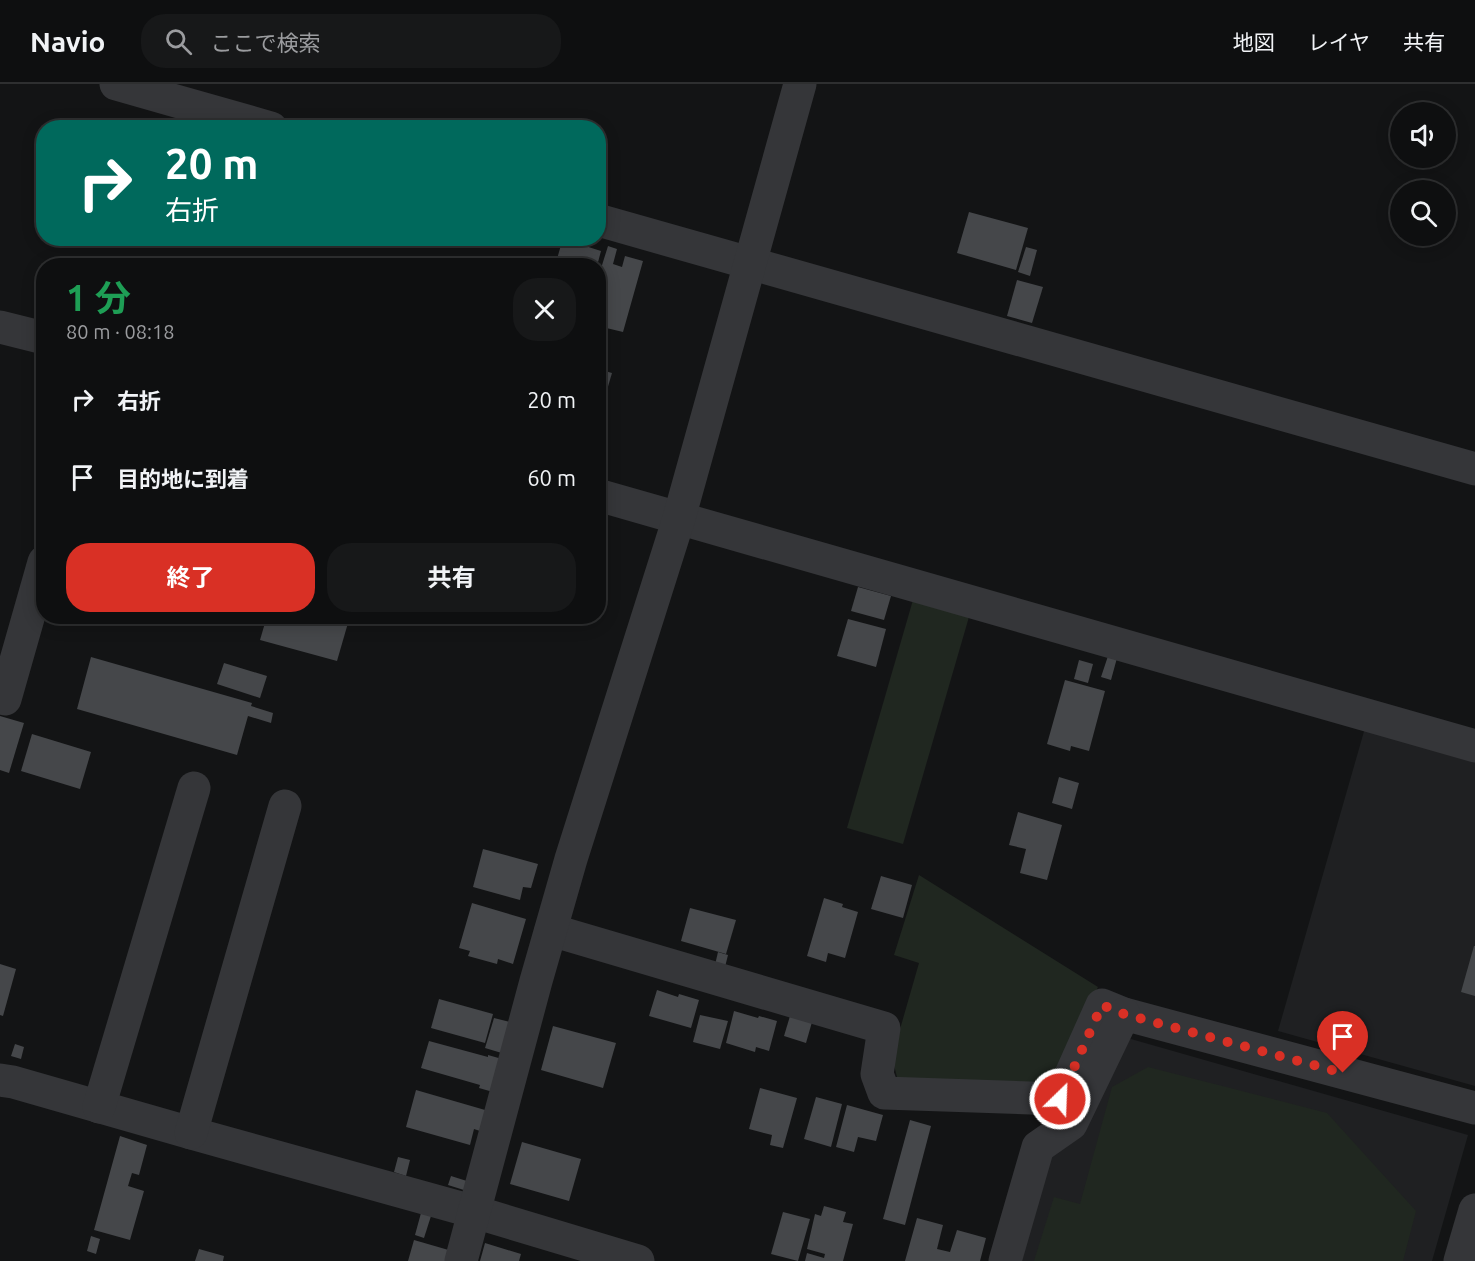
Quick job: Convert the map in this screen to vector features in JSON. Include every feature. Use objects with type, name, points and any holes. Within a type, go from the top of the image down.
[{"type":"street","points":[[116,84],[243,120]]},
{"type":"street","points":[[461,1261],[571,860],[679,518],[800,84]]},
{"type":"street","points":[[606,222],[1475,469]]},
{"type":"street","points":[[0,327],[36,336]]},
{"type":"street","points":[[606,497],[1475,746]]},
{"type":"street","points":[[5,699],[36,590]]},
{"type":"street","points":[[99,1107],[194,788]]},
{"type":"street","points":[[191,1133],[285,806]]},
{"type":"street","points":[[551,930],[884,1028],[877,1074],[884,1093],[1060,1099],[1102,1005],[1124,1014],[1475,1108]]},
{"type":"street","points":[[1005,1261],[1038,1147],[1071,1124],[1124,1014]]},
{"type":"street","points":[[0,1080],[475,1212],[638,1261]]},
{"type":"street","points":[[1460,1261],[1475,1210]]},
{"type":"shaded area","points":[[915,593],[971,610],[903,844],[847,828]]},
{"type":"shaded area","points":[[1367,721],[1475,751],[1475,1086],[1278,1031]]},
{"type":"shaded area","points":[[919,875],[1098,987],[1051,1083],[899,1085],[892,1057],[919,963],[894,955]]},
{"type":"shaded area","points":[[1124,1037],[1468,1135],[1432,1261],[1017,1261],[1047,1155]]},
{"type":"shaded area","points":[[1148,1067],[1327,1113],[1416,1211],[1403,1261],[1034,1261],[1054,1197],[1080,1204],[1112,1087]]},
{"type":"building","points":[[969,212],[1028,228],[1016,270],[957,253]]},
{"type":"building","points":[[561,246],[585,246],[601,251],[599,258],[557,258]]},
{"type":"building","points":[[608,246],[617,249],[613,264],[622,267],[625,256],[643,261],[623,332],[606,328],[604,258]]},
{"type":"building","points":[[1026,247],[1037,250],[1030,276],[1018,272]]},
{"type":"building","points":[[1017,280],[1043,287],[1032,323],[1007,316]]},
{"type":"building","points":[[606,371],[612,373],[606,393]]},
{"type":"building","points":[[858,587],[891,596],[884,620],[851,611]]},
{"type":"building","points":[[848,619],[886,629],[876,667],[837,656]]},
{"type":"building","points":[[265,624],[348,624],[337,661],[260,640]]},
{"type":"building","points":[[1108,656],[1117,658],[1111,680],[1101,677]]},
{"type":"building","points":[[91,657],[252,703],[251,706],[273,713],[271,723],[248,716],[237,755],[77,709]]},
{"type":"building","points":[[1079,660],[1093,664],[1088,683],[1074,679]]},
{"type":"building","points":[[224,663],[267,676],[260,698],[217,684]]},
{"type":"building","points":[[1065,680],[1105,691],[1089,751],[1071,746],[1070,751],[1047,744]]},
{"type":"building","points":[[0,716],[24,723],[9,773],[0,770]]},
{"type":"building","points":[[32,734],[91,752],[80,789],[21,771]]},
{"type":"building","points":[[1059,777],[1079,783],[1072,809],[1052,803]]},
{"type":"building","points":[[1018,812],[1062,825],[1047,880],[1020,873],[1026,849],[1009,845]]},
{"type":"building","points":[[483,849],[538,864],[531,888],[523,887],[520,900],[473,887]]},
{"type":"building","points":[[881,876],[912,885],[903,918],[871,909]]},
{"type":"building","points":[[824,898],[858,912],[845,958],[828,953],[826,962],[807,956]]},
{"type":"building","points":[[472,903],[526,919],[513,964],[498,959],[497,964],[468,956],[470,951],[459,948]]},
{"type":"building","points":[[690,908],[736,920],[726,954],[681,941]]},
{"type":"building","points":[[1475,946],[1475,996],[1461,992]]},
{"type":"building","points":[[718,952],[728,955],[724,971],[714,969]]},
{"type":"building","points":[[0,964],[16,969],[3,1016],[0,1015]]},
{"type":"building","points":[[657,990],[678,997],[679,994],[699,1000],[691,1028],[649,1016]]},
{"type":"building","points":[[439,999],[493,1014],[485,1043],[431,1028]]},
{"type":"building","points":[[734,1011],[777,1021],[769,1051],[756,1047],[755,1052],[726,1043]]},
{"type":"building","points":[[700,1015],[728,1021],[720,1049],[693,1042]]},
{"type":"building","points":[[790,1016],[812,1022],[806,1043],[784,1036]]},
{"type":"building","points":[[494,1018],[514,1023],[505,1054],[485,1048]]},
{"type":"building","points":[[553,1026],[616,1043],[603,1088],[541,1070]]},
{"type":"building","points":[[429,1041],[502,1059],[493,1092],[479,1088],[480,1085],[421,1068]]},
{"type":"building","points":[[15,1044],[24,1047],[21,1059],[11,1056]]},
{"type":"building","points":[[760,1088],[797,1098],[783,1148],[770,1145],[772,1135],[749,1129]]},
{"type":"building","points":[[416,1090],[492,1112],[486,1133],[474,1129],[470,1145],[406,1127]]},
{"type":"building","points":[[816,1097],[842,1104],[831,1147],[804,1139]]},
{"type":"building","points":[[847,1105],[883,1115],[876,1141],[858,1137],[854,1152],[836,1147]]},
{"type":"building","points":[[910,1120],[931,1126],[905,1225],[883,1219]]},
{"type":"building","points":[[120,1136],[147,1145],[139,1175],[132,1173],[128,1186],[144,1191],[130,1240],[94,1230]]},
{"type":"building","points":[[522,1142],[581,1159],[569,1201],[510,1184]]},
{"type":"building","points":[[398,1157],[410,1160],[406,1176],[394,1172]]},
{"type":"building","points":[[451,1176],[470,1182],[467,1191],[448,1185]]},
{"type":"building","points":[[824,1206],[846,1212],[843,1222],[853,1224],[843,1261],[805,1261],[807,1253],[824,1258],[825,1254],[807,1249],[815,1214],[821,1216]]},
{"type":"building","points":[[783,1212],[810,1219],[798,1261],[771,1254]]},
{"type":"building","points":[[421,1213],[431,1216],[424,1238],[415,1235]]},
{"type":"building","points":[[917,1218],[943,1225],[937,1249],[950,1252],[957,1230],[986,1238],[980,1261],[905,1261]]},
{"type":"building","points":[[91,1236],[100,1239],[96,1254],[87,1251]]},
{"type":"building","points":[[414,1240],[452,1251],[449,1261],[408,1261]]},
{"type":"building","points":[[485,1243],[521,1254],[519,1261],[480,1261]]},
{"type":"building","points":[[199,1249],[224,1256],[223,1261],[195,1261]]},
{"type":"route","points":[[1060,1099],[1102,1005],[1124,1014],[1343,1073]]}]
